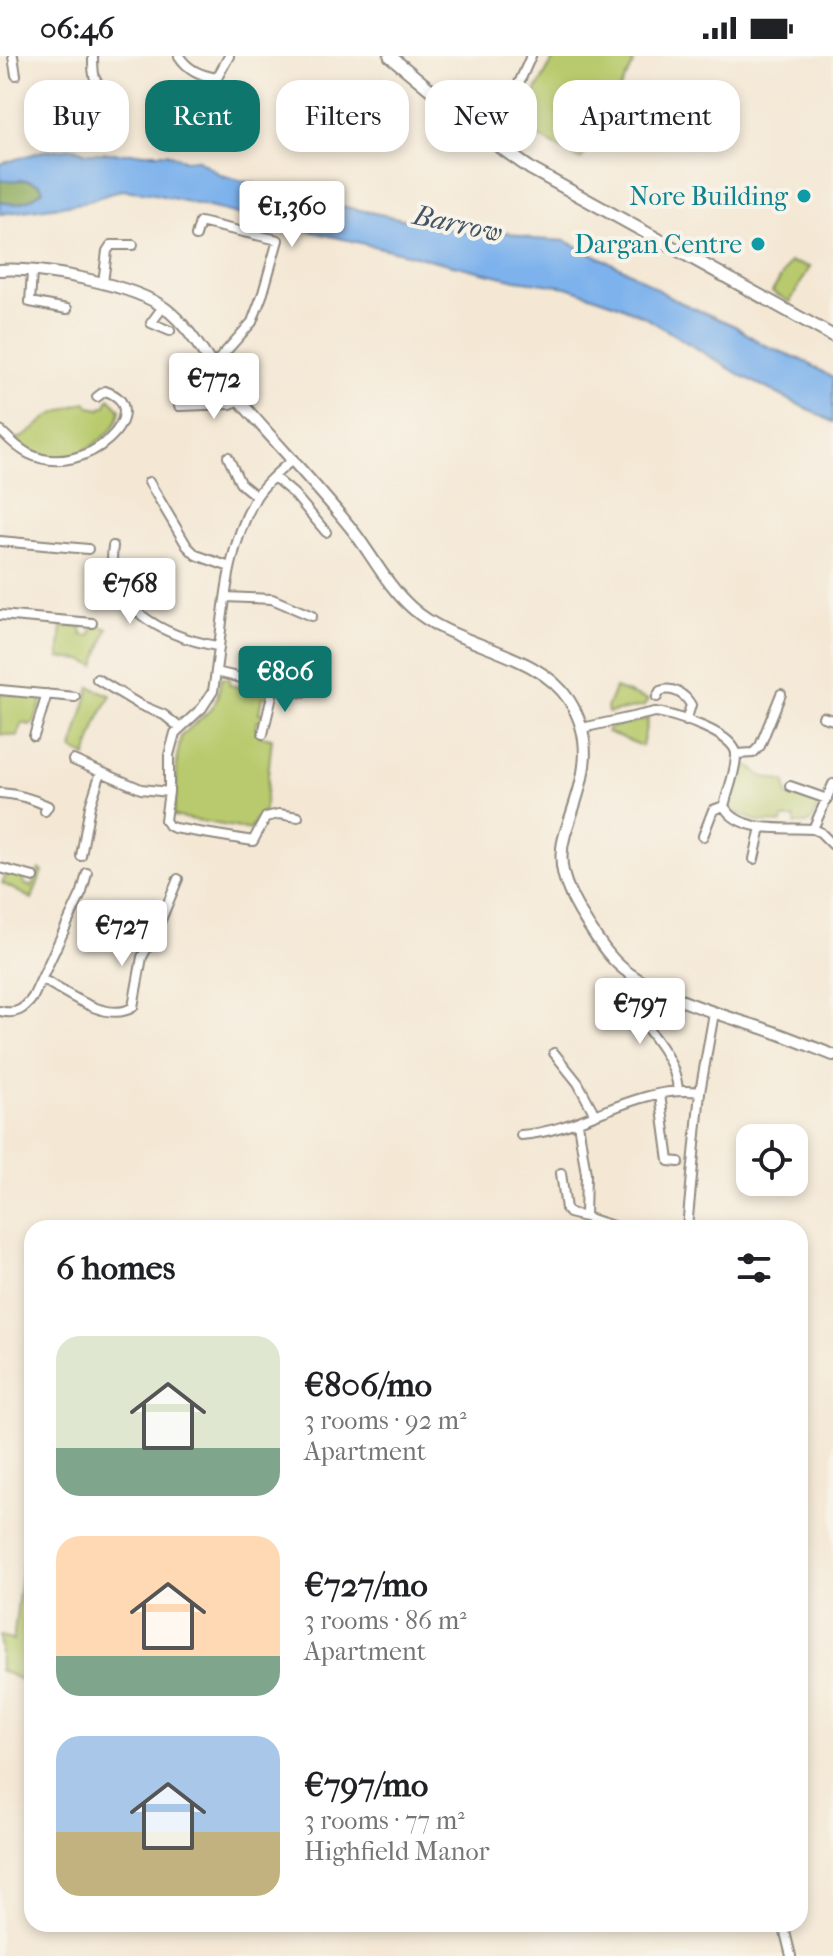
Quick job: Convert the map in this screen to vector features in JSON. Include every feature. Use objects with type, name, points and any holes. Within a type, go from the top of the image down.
[{"type":"main road","points":[[390,56],[425,85]]},
{"type":"main road","points":[[507,152],[531,169],[833,336]]},
{"type":"street","points":[[13,56],[16,75]]},
{"type":"street","points":[[93,56],[95,80]]},
{"type":"street","points":[[179,56],[184,64],[200,75],[217,78],[229,56]]},
{"type":"street","points":[[520,80],[531,56]]},
{"type":"street","points":[[196,236],[200,222],[278,240],[252,322],[209,362]]},
{"type":"street","points":[[103,283],[107,251],[111,245],[133,245]]},
{"type":"street","points":[[0,270],[103,283],[145,297],[177,319],[239,400],[335,508],[408,605],[438,627],[508,656],[545,677],[569,700],[582,728],[585,771],[561,859],[566,885],[614,961],[643,981],[714,1013],[833,1055]]},
{"type":"street","points":[[32,272],[30,302],[67,309]]},
{"type":"street","points":[[163,307],[151,323],[170,331]]},
{"type":"street","points":[[1,432],[35,457],[62,461],[83,456],[105,442],[123,418],[123,407],[116,397],[105,391],[97,397]]},
{"type":"street","points":[[179,406],[231,404],[239,400]]},
{"type":"street","points":[[228,457],[240,483],[256,496]]},
{"type":"street","points":[[293,459],[256,496],[238,537],[217,646],[213,691],[202,708],[179,727],[169,755],[165,820],[174,828],[253,841],[266,817],[279,814],[298,817]]},
{"type":"street","points":[[274,477],[294,494],[326,532]]},
{"type":"street","points":[[149,482],[187,546],[196,555],[230,567]]},
{"type":"street","points":[[0,541],[88,549]]},
{"type":"street","points":[[113,546],[111,562],[116,580],[131,605],[143,617],[167,633],[217,646]]},
{"type":"street","points":[[226,597],[272,599],[312,616]]},
{"type":"street","points":[[0,615],[92,623]]},
{"type":"street","points":[[216,672],[304,693]]},
{"type":"street","points":[[97,679],[140,705],[164,715],[179,727]]},
{"type":"street","points":[[263,734],[274,687]]},
{"type":"street","points":[[657,697],[660,691],[668,689],[684,695],[691,705],[686,721]]},
{"type":"street","points":[[0,690],[75,697]]},
{"type":"street","points":[[34,736],[47,694]]},
{"type":"street","points":[[737,754],[753,753],[760,746],[781,694]]},
{"type":"street","points":[[582,728],[655,712],[720,734],[734,745],[737,754],[724,806],[731,816],[761,827],[813,829],[833,845]]},
{"type":"street","points":[[73,760],[141,789],[169,792]]},
{"type":"street","points":[[81,856],[90,806],[101,772]]},
{"type":"street","points":[[813,829],[833,784]]},
{"type":"street","points":[[790,786],[827,799]]},
{"type":"street","points":[[0,793],[22,794],[48,806],[45,811]]},
{"type":"street","points":[[703,836],[713,810],[724,806]]},
{"type":"street","points":[[754,859],[761,827]]},
{"type":"street","points":[[0,868],[34,877]]},
{"type":"street","points":[[0,1011],[13,1013],[27,1007],[82,892],[87,873]]},
{"type":"street","points":[[42,979],[98,1009],[112,1012],[130,1010],[142,957],[178,879]]},
{"type":"street","points":[[626,996],[637,1017],[673,1065],[678,1089]]},
{"type":"street","points":[[688,1220],[700,1092],[714,1013]]},
{"type":"street","points":[[554,1053],[578,1083],[594,1113]]},
{"type":"street","points":[[521,1135],[545,1134],[578,1123],[594,1113],[678,1089],[700,1092]]},
{"type":"street","points":[[660,1094],[669,1161],[679,1162]]},
{"type":"street","points":[[578,1123],[586,1174],[585,1217]]},
{"type":"street","points":[[561,1173],[566,1209],[569,1213],[594,1220]]},
{"type":"street","points":[[785,1932],[791,1956]]},
{"type":"green space","points":[[555,56],[622,56],[634,63],[625,80],[553,80],[553,145],[537,136],[537,89]]},
{"type":"green space","points":[[566,152],[585,152],[581,160]]},
{"type":"green space","points":[[26,180],[39,184],[43,190],[23,202],[11,204],[0,201],[0,181]]},
{"type":"green space","points":[[790,262],[810,267],[790,302],[772,292]]},
{"type":"green space","points":[[109,398],[120,409],[116,423],[104,437],[78,453],[46,456],[13,439],[28,434],[59,412],[86,402],[90,407],[100,409],[106,406]]},
{"type":"green space","points":[[62,626],[81,627],[82,635],[91,636],[93,626],[108,628],[95,666],[82,660],[59,658]]},
{"type":"green space","points":[[221,678],[230,679],[229,685],[245,688],[247,683],[268,691],[268,697],[262,697],[259,713],[265,714],[262,720],[256,722],[260,736],[272,738],[264,813],[250,830],[173,816],[181,736],[210,710],[217,699]]},
{"type":"green space","points":[[90,687],[111,695],[98,720],[86,757],[72,749]]},
{"type":"green space","points":[[615,688],[648,700],[644,706],[608,713]]},
{"type":"green space","points":[[0,693],[35,696],[42,701],[34,723],[22,723],[17,736],[0,734]]},
{"type":"green space","points":[[648,718],[642,746],[607,732],[608,728]]},
{"type":"green space","points":[[745,763],[762,776],[785,782],[787,796],[792,798],[795,792],[804,794],[802,799],[810,802],[811,797],[819,801],[813,819],[807,824],[795,824],[795,818],[783,818],[782,823],[759,822],[731,811],[729,803],[733,784],[739,785],[742,772],[739,771],[741,764]]},
{"type":"green space","points":[[39,869],[42,871],[32,899],[2,883],[7,873],[22,876],[24,884],[32,887]]},
{"type":"green space","points":[[24,1551],[24,1681],[0,1670],[0,1635],[13,1641]]},
{"type":"water","points":[[40,152],[167,153],[185,160],[197,159],[221,175],[312,200],[465,232],[506,232],[533,239],[566,241],[630,272],[675,300],[735,326],[762,344],[806,362],[833,378],[833,422],[740,375],[643,316],[567,287],[516,280],[150,193],[121,190],[82,203],[0,214],[0,201],[12,204],[23,202],[43,190],[40,184],[26,180],[0,181],[0,164]]},
{"type":"place","name":"Nore Building","points":[[804,196]]},
{"type":"place","name":"Dargan Centre","points":[[758,244]]},
{"type":"water label","name":"Barrow","points":[[458,223]]}]
